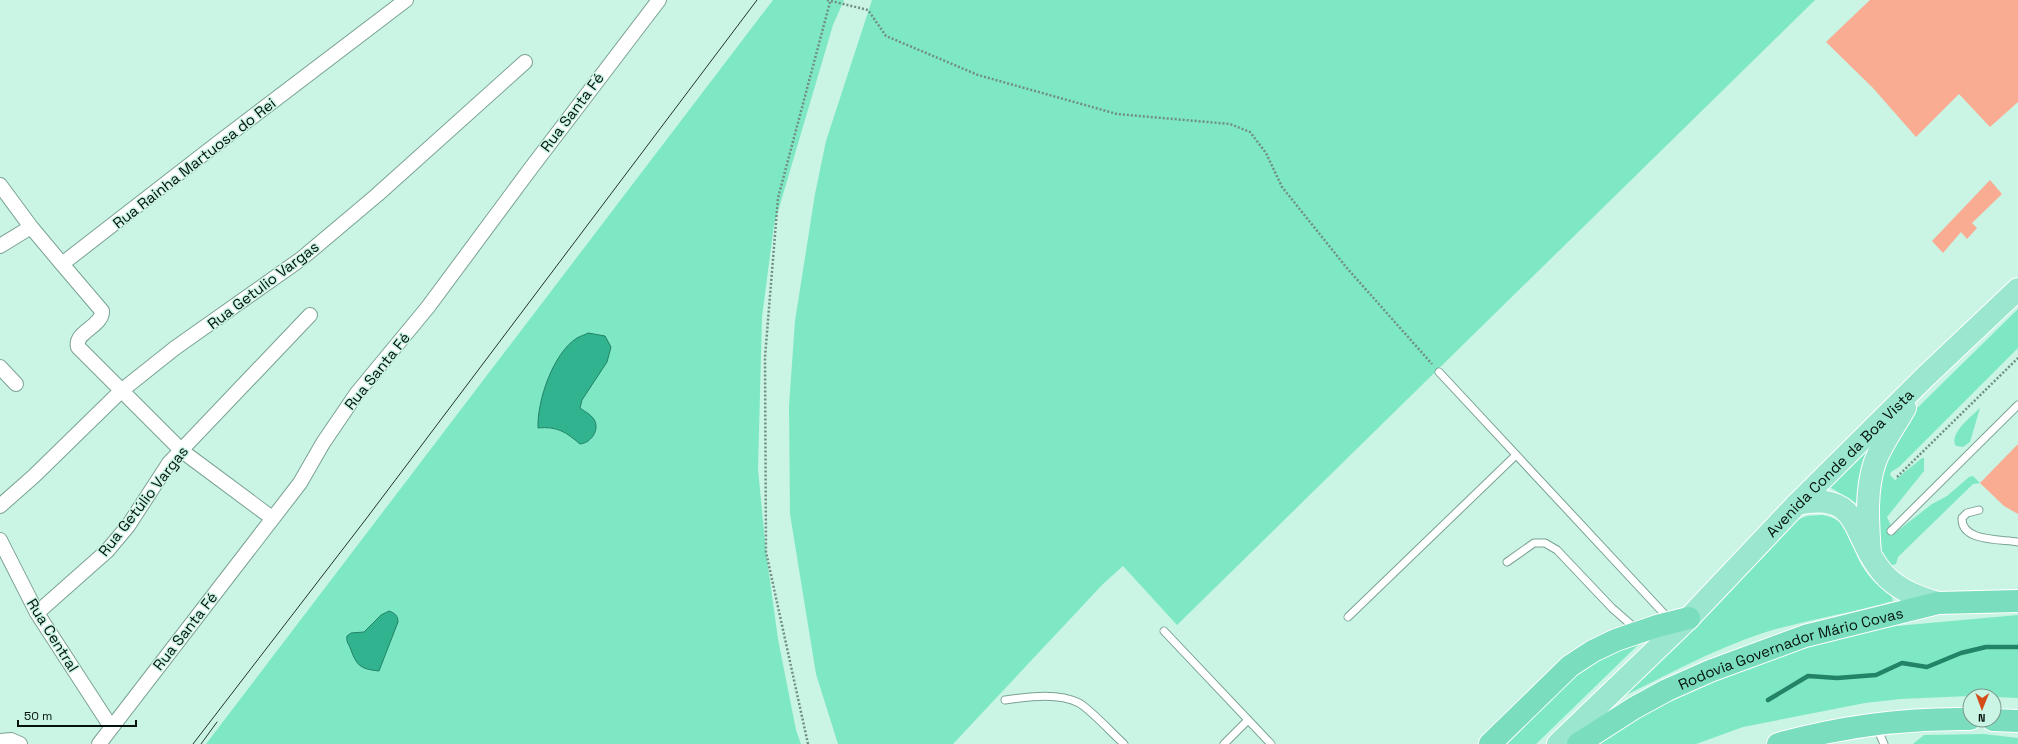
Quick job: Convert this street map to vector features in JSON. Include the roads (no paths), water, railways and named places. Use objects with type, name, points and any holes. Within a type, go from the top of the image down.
[{"type":"highway","name":"Rodovia Governador Mário Covas","points":[[1578,744],[1634,708],[1667,690],[1746,657],[1820,632],[1938,603],[2018,601]]},
{"type":"highway","points":[[1490,744],[1570,666],[1593,651],[1616,640],[1680,620]]},
{"type":"highway","points":[[1778,744],[1855,728],[1880,735],[1962,720]]},
{"type":"highway","points":[[2002,720],[2018,721]]},
{"type":"main road","points":[[1925,377],[2018,289]]},
{"type":"main road","name":"Avenida Conde da Boa Vista","points":[[1558,744],[1680,620],[1925,377]]},
{"type":"main road","name":"Avenida Conde da Boa Vista","points":[[1925,377],[1905,406],[1875,462],[1869,501],[1868,526],[1870,554],[1881,571],[1895,584],[1913,594],[1938,603]]},
{"type":"main road","points":[[1797,504],[1815,501],[1829,503],[1844,509],[1854,520],[1870,554]]},
{"type":"street","name":"Rua Rainha Martuosa do Rei","points":[[62,264],[406,0]]},
{"type":"street","name":"Rua Santa Fé","points":[[99,744],[300,483],[323,443],[357,393],[428,307],[657,1]]},
{"type":"street","name":"Rua Getulio Vargas","points":[[0,506],[34,476],[121,391],[175,348],[306,254],[377,194],[525,62]]},
{"type":"street","points":[[0,185],[31,226],[102,311],[101,317],[78,340],[78,347],[182,451],[272,518]]},
{"type":"street","points":[[0,246],[31,226]]},
{"type":"street","name":"Rua Getúlio Vargas","points":[[37,613],[107,551],[128,526],[169,463],[310,315]]},
{"type":"street","points":[[0,367],[16,384]]},
{"type":"street","name":"Rua Central","points":[[0,540],[37,613],[112,727]]},
{"type":"street","points":[[0,741],[11,740],[20,744]]},
{"type":"lane","points":[[1439,372],[1516,455],[1680,620]]},
{"type":"lane","points":[[1891,531],[2018,405]]},
{"type":"lane","points":[[1348,617],[1516,455]]},
{"type":"lane","points":[[1979,510],[1967,513],[1962,518],[1962,523],[1965,530],[1975,536],[2018,542]]},
{"type":"lane","points":[[1507,562],[1534,543],[1545,544],[1557,550],[1612,608],[1639,632]]},
{"type":"lane","points":[[1164,631],[1271,744]]},
{"type":"lane","points":[[1005,700],[1032,696],[1059,698],[1079,703],[1124,744]]},
{"type":"lane","points":[[1224,744],[1248,720]]},
{"type":"waterway","points":[[1768,700],[1808,676],[1837,678],[1876,675],[1902,663],[1927,667],[1961,653],[1986,647],[2018,647]]},
{"type":"tram line","points":[[193,744],[366,519],[757,0]]},
{"type":"tram line","points":[[201,744],[217,722]]}]
